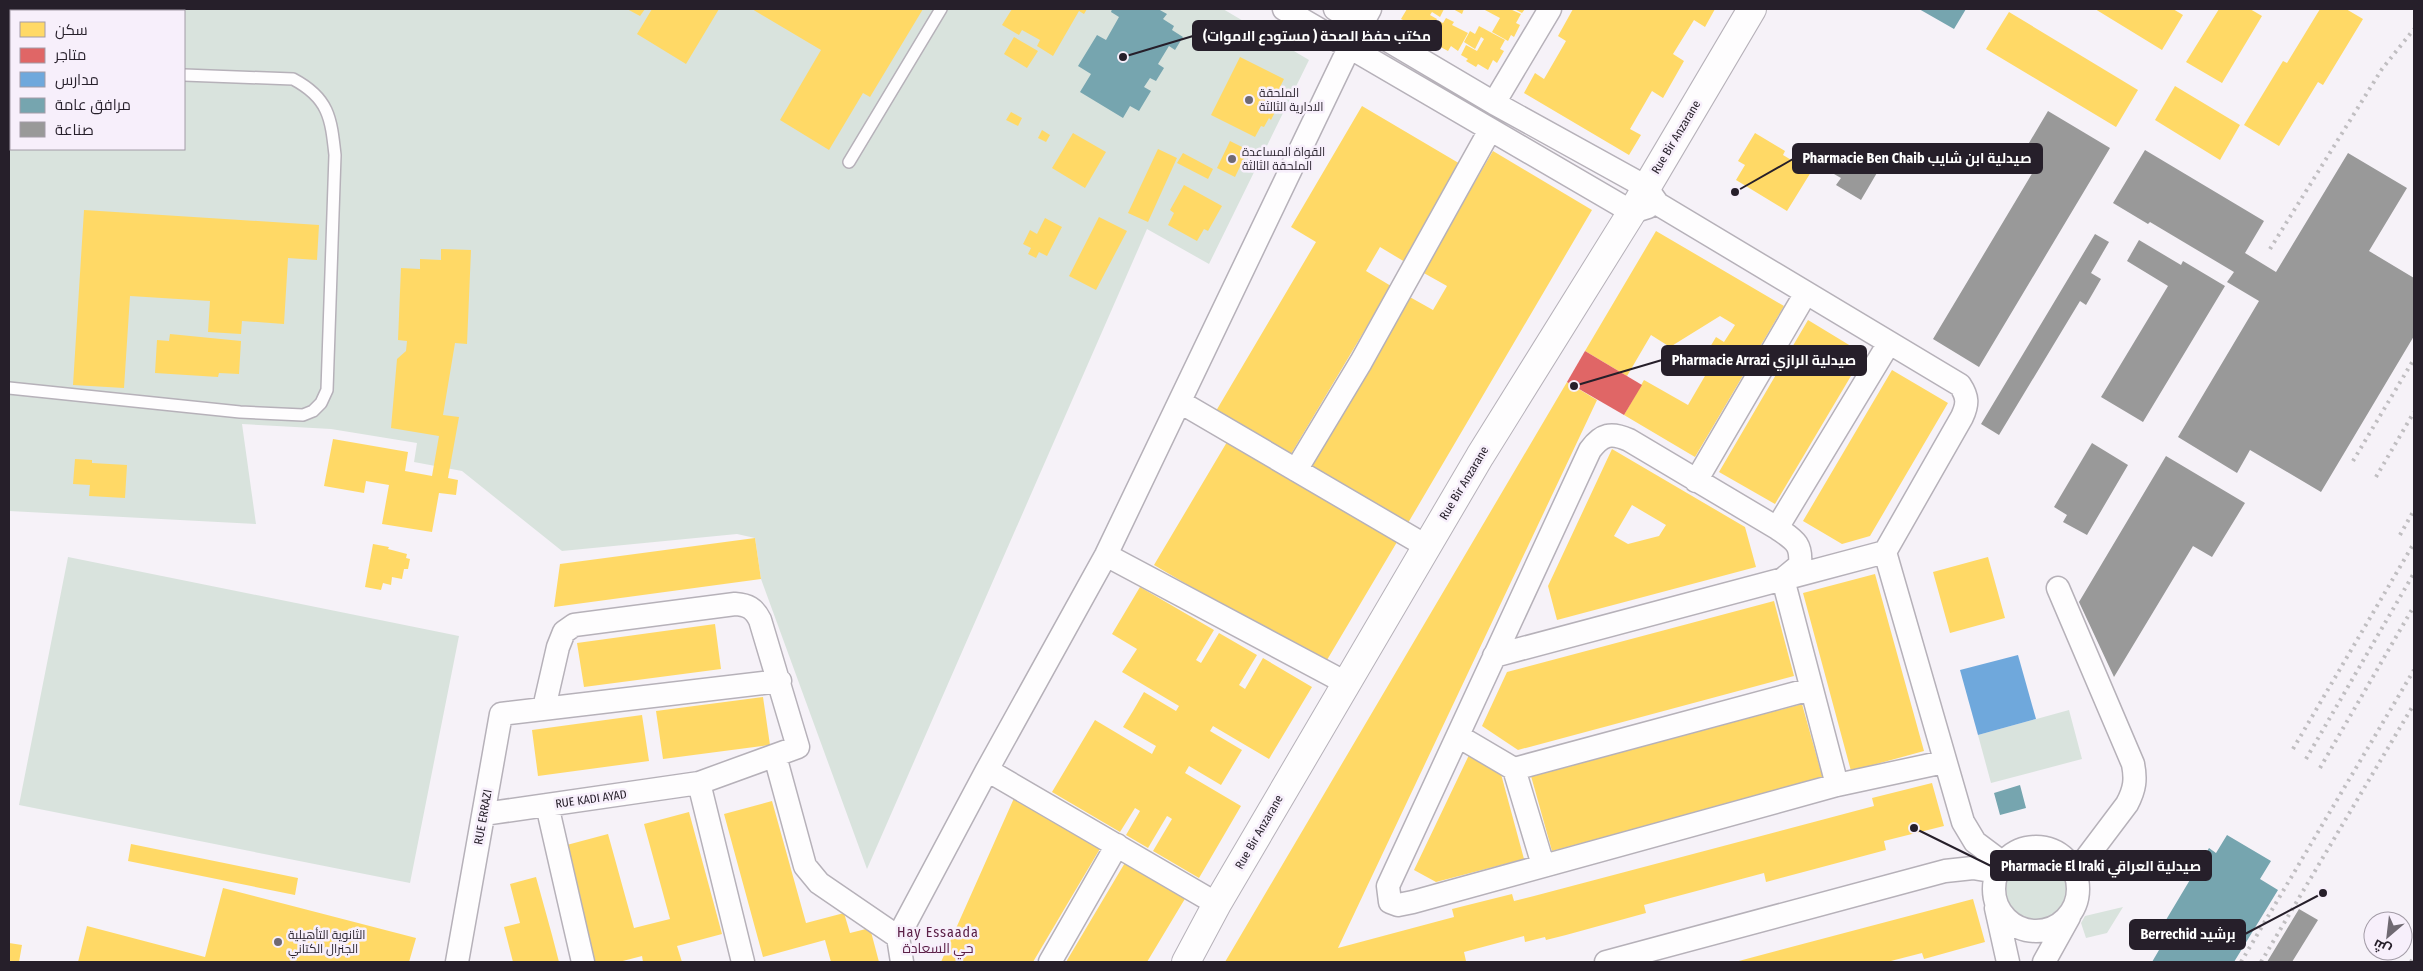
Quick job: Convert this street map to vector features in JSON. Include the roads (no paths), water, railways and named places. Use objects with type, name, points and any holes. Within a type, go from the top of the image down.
[{"type":"street","points":[[1284,9],[1632,212]]},
{"type":"street","points":[[1335,9],[1365,17],[1494,103],[1652,196],[1806,293],[1960,385],[1966,395],[1967,406],[1885,552],[1962,822],[1975,842],[2000,867]]},
{"type":"street","points":[[1494,103],[1550,9]]},
{"type":"street","name":"Rue Bir Anzarane","points":[[1186,962],[1217,904],[1480,456],[1632,212],[1652,196],[1752,9]]},
{"type":"street","points":[[902,962],[898,937],[987,770],[1106,555],[1365,17]]},
{"type":"street","points":[[1296,470],[1361,362],[1490,130]]},
{"type":"street","points":[[1696,481],[1806,293]]},
{"type":"street","points":[[1777,528],[1888,343]]},
{"type":"street","points":[[1180,402],[1426,546]]},
{"type":"street","points":[[1783,580],[1800,565],[1801,553],[1796,541],[1616,434],[1605,435],[1598,440],[1590,450],[1388,886],[1390,902],[1398,905],[1413,902],[1838,785],[1944,762]]},
{"type":"street","points":[[1494,656],[1885,552]]},
{"type":"street","points":[[1106,555],[1346,683]]},
{"type":"street","points":[[1783,580],[1838,785]]},
{"type":"street","points":[[2058,588],[2133,764],[2136,777],[2134,791],[2127,804],[2074,873]]},
{"type":"street","points":[[544,708],[558,647],[564,632],[574,626],[734,604],[747,605],[755,610],[780,681]]},
{"type":"street","name":"RUE ERRAZI","points":[[457,962],[501,714],[780,681]]},
{"type":"street","name":"RUE KADI AYAD","points":[[484,814],[699,783],[798,748],[780,681]]},
{"type":"street","points":[[1514,768],[1811,689]]},
{"type":"street","points":[[1458,736],[1514,768],[1543,865]]},
{"type":"street","points":[[775,756],[805,866],[819,883],[898,937]]},
{"type":"street","points":[[987,770],[1217,904]]},
{"type":"street","points":[[699,783],[743,962]]},
{"type":"street","points":[[548,805],[582,962]]},
{"type":"street","points":[[1050,962],[1117,845]]},
{"type":"street","points":[[2008,962],[1993,886],[2000,867],[2012,854],[2021,850],[2043,848],[2061,856],[2074,873],[2078,893],[2072,912],[2044,962]]},
{"type":"street","points":[[1606,962],[1945,871],[2000,867]]},
{"type":"street","points":[[1995,902],[2005,919],[2018,928],[2032,932],[2058,926],[2072,912]]},
{"type":"lane","points":[[849,162],[941,9]]},
{"type":"lane","points":[[9,388],[240,412],[294,415],[308,413],[321,403],[327,390],[336,155],[332,122],[325,105],[308,86],[293,79],[185,75]]},
{"type":"railway","points":[[2270,249],[2382,69],[2414,29]]},
{"type":"railway","points":[[2353,461],[2414,359]]},
{"type":"railway","points":[[2376,477],[2414,412]]},
{"type":"railway","points":[[2400,535],[2414,510]]},
{"type":"railway","points":[[2293,749],[2414,543]]},
{"type":"railway","points":[[2306,759],[2414,573]]},
{"type":"railway","points":[[2320,768],[2414,606]]},
{"type":"railway","points":[[2241,962],[2414,670]]},
{"type":"railway","points":[[2261,962],[2414,704]]},
{"type":"railway","points":[[2411,962],[2414,956]]},
{"type":"place","name":"مكتب حفظ الصحة ( مستودع الاموات)","points":[[1123,57]]},
{"type":"place","name":"الملحقة الادارية الثالثة","points":[[1249,100]]},
{"type":"place","name":"القواة المساعدة الملحقة الثالثة","points":[[1232,159]]},
{"type":"place","name":"Pharmacie Ben Chaib صيدلية ابن شايب","points":[[1735,192]]},
{"type":"place","name":"Pharmacie Arrazi صيدلية الرازي","points":[[1574,386]]},
{"type":"place","name":"Pharmacie El Iraki صيدلية العراقي","points":[[1914,828]]},
{"type":"place","name":"Berrechid برشيد","points":[[2323,893]]},
{"type":"place","name":"الثانوية التأهيلية الجنرال الكتاني","points":[[278,942]]},
{"type":"district","name":"Hay Essaada حي السعادة","points":[[938,940]]}]
